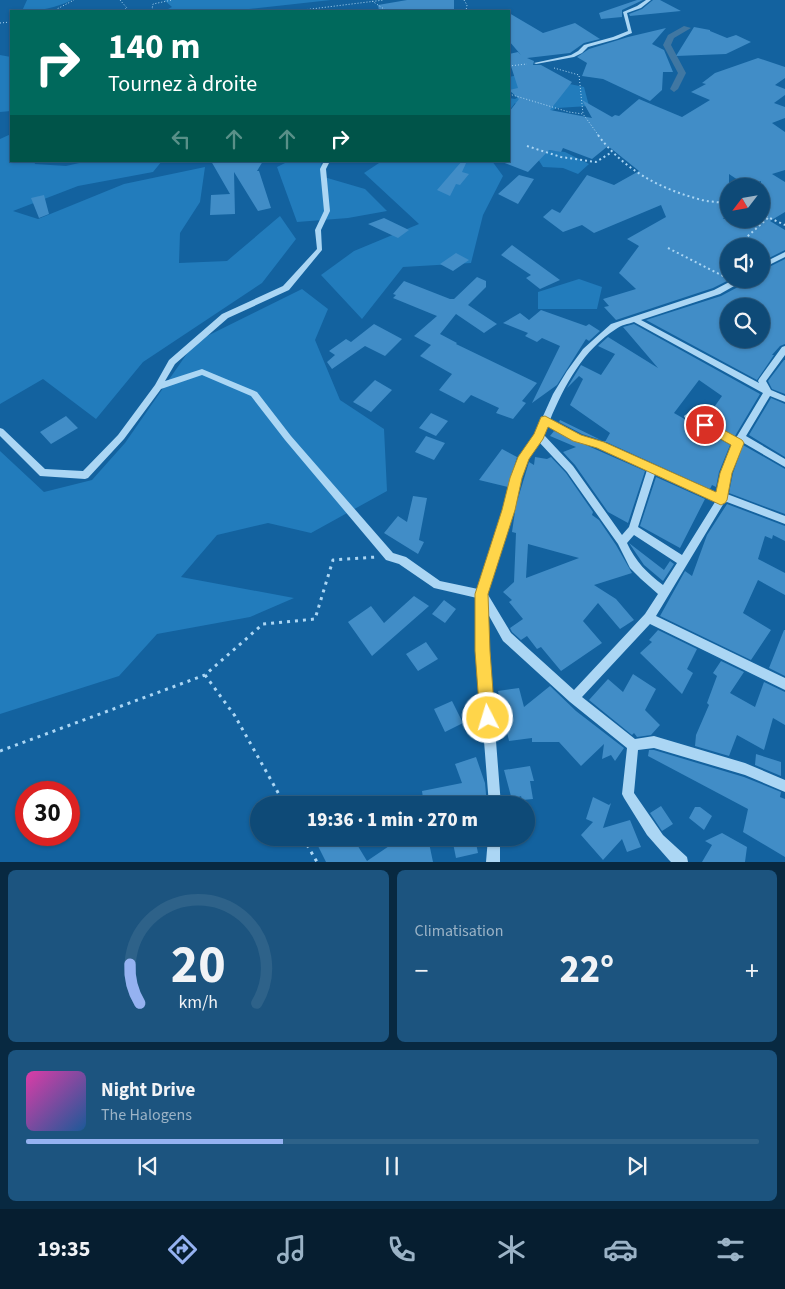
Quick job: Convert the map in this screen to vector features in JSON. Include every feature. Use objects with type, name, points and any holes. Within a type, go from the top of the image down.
[{"type":"street","points":[[536,63],[572,56],[586,46],[630,32],[625,12],[639,7],[649,0]]},
{"type":"street","points":[[0,431],[44,473],[85,475],[121,437],[158,387],[172,362],[225,316],[286,288],[320,248],[318,230],[327,211],[323,169],[326,162]]},
{"type":"street","points":[[770,263],[783,257]]},
{"type":"street","points":[[494,796],[482,651],[482,594],[524,457],[539,436],[556,396],[586,351],[614,326],[636,320],[724,288]]},
{"type":"street","points":[[636,320],[768,392],[785,399]]},
{"type":"street","points":[[768,392],[762,381],[785,349]]},
{"type":"street","points":[[158,387],[202,372],[254,394],[288,438],[390,557],[402,560],[438,585],[482,594],[507,636],[574,698],[632,745],[654,742],[745,769],[785,786]]},
{"type":"street","points":[[574,698],[649,618],[721,500],[726,473],[739,440],[768,392]]},
{"type":"street","points":[[688,416],[785,463]]},
{"type":"street","points":[[545,420],[578,438],[600,445],[721,500],[727,498],[785,520]]},
{"type":"street","points":[[539,436],[570,468],[622,542],[627,555],[640,574],[664,592]]},
{"type":"street","points":[[622,542],[633,529],[652,469]]},
{"type":"street","points":[[633,529],[683,561]]},
{"type":"street","points":[[649,618],[785,684]]},
{"type":"street","points":[[632,745],[628,794],[651,828],[675,857],[682,862]]},
{"type":"street","points":[[493,862],[494,846]]},
{"type":"path","points":[[58,10],[74,0]]},
{"type":"path","points":[[120,0],[127,8],[124,10]]},
{"type":"path","points":[[154,10],[152,9],[153,4],[172,0]]},
{"type":"path","points":[[353,3],[357,0]]},
{"type":"path","points":[[302,10],[384,0]]},
{"type":"path","points":[[372,1],[385,10]]},
{"type":"path","points":[[510,66],[536,63]]},
{"type":"path","points":[[566,72],[579,75],[583,114],[612,152],[628,167],[651,180],[704,200],[720,203]]},
{"type":"path","points":[[510,94],[569,112],[583,114]]},
{"type":"path","points":[[527,146],[561,157],[596,162],[612,152]]},
{"type":"path","points":[[770,217],[785,224]]},
{"type":"path","points":[[745,238],[754,228]]},
{"type":"path","points":[[668,248],[720,274]]},
{"type":"path","points":[[0,751],[104,710],[205,676],[263,624],[315,619],[333,560],[390,557]]},
{"type":"path","points":[[205,676],[235,716],[280,796]]},
{"type":"path","points":[[308,846],[317,861]]},
{"type":"shaded area","points":[[27,0],[72,0],[47,8],[22,10]]},
{"type":"shaded area","points":[[164,0],[331,0],[240,10],[166,10],[172,7]]},
{"type":"shaded area","points":[[0,55],[10,57],[10,111],[0,112]]},
{"type":"shaded area","points":[[522,74],[584,87],[589,106],[557,108],[549,112],[525,111],[515,103],[510,110],[510,98],[515,99],[522,95],[510,90],[510,77]]},
{"type":"shaded area","points":[[10,134],[10,162],[34,162],[35,164],[66,166],[84,162],[161,162],[153,172],[78,186],[13,211],[38,219],[124,184],[205,167],[200,202],[180,233],[179,263],[227,261],[280,216],[296,239],[262,283],[143,362],[96,419],[43,379],[0,404],[0,139]]},
{"type":"shaded area","points":[[531,148],[565,152],[589,164],[578,174],[563,168],[543,167]]},
{"type":"shaded area","points":[[287,162],[321,162],[324,177],[365,189],[387,211],[348,218],[297,222],[277,167]]},
{"type":"shaded area","points":[[380,162],[493,162],[503,176],[483,215],[471,263],[403,267],[362,319],[321,275],[354,251],[419,224],[364,173]]},
{"type":"shaded area","points":[[579,279],[602,287],[597,309],[538,309],[538,292]]},
{"type":"shaded area","points":[[302,289],[328,309],[315,340],[340,400],[384,429],[387,491],[311,533],[268,523],[217,535],[181,577],[294,598],[250,617],[157,634],[119,676],[0,714],[0,451],[44,492],[92,480],[125,443],[195,342]]},
{"type":"building","points":[[407,0],[454,0],[454,10],[379,10],[378,5]]},
{"type":"building","points":[[637,0],[643,0],[622,10],[622,17],[601,19],[599,13]]},
{"type":"building","points":[[653,0],[660,0],[681,11],[630,16],[629,14],[642,9]]},
{"type":"building","points":[[510,14],[543,33],[575,23],[600,39],[584,43],[570,53],[527,58],[534,61],[533,65],[541,65],[572,82],[550,110],[592,118],[582,100],[612,117],[615,115],[619,116],[639,99],[682,117],[710,100],[691,92],[706,84],[702,83],[715,73],[758,58],[785,67],[785,78],[775,85],[785,89],[785,95],[774,103],[785,107],[785,118],[772,123],[785,132],[785,170],[772,174],[785,182],[785,212],[770,221],[785,230],[785,250],[770,258],[770,238],[720,238],[720,284],[616,320],[604,307],[609,306],[603,299],[636,289],[619,273],[639,246],[627,239],[666,217],[661,205],[594,233],[582,225],[563,232],[543,217],[552,209],[560,213],[587,175],[614,185],[639,171],[608,146],[592,159],[563,148],[561,152],[549,150],[528,172],[502,162],[510,162],[510,111],[519,99],[510,91],[518,88],[510,63],[510,54],[518,52],[521,55],[510,42]]},
{"type":"building","points":[[694,27],[710,30],[727,38],[736,35],[751,42],[726,54],[676,56]]},
{"type":"building","points":[[666,28],[652,44],[664,50],[673,72],[663,72],[662,90],[650,101],[603,79],[582,76],[587,63],[577,57],[589,49]]},
{"type":"building","points":[[212,162],[262,162],[257,171],[259,171],[271,208],[258,211],[234,172],[235,214],[210,215],[211,195],[230,194]]},
{"type":"building","points":[[461,162],[467,162],[462,172],[469,174],[460,185],[456,184],[450,196],[437,190]]},
{"type":"building","points":[[519,175],[534,179],[518,204],[498,194]]},
{"type":"building","points":[[44,195],[49,214],[39,218],[31,198]]},
{"type":"building","points":[[384,218],[409,230],[398,238],[368,224]]},
{"type":"building","points":[[512,245],[560,280],[540,289],[526,278],[531,275],[501,255]]},
{"type":"building","points":[[456,253],[469,260],[453,271],[440,264]]},
{"type":"building","points":[[785,259],[785,344],[780,346],[772,355],[774,355],[757,380],[646,320],[721,296],[736,288],[770,288],[770,266]]},
{"type":"building","points":[[477,277],[486,281],[486,287],[468,305],[497,324],[484,333],[456,314],[440,334],[456,344],[537,383],[522,401],[526,403],[513,419],[496,413],[499,408],[471,395],[464,403],[439,390],[452,374],[420,356],[431,345],[414,336],[437,316],[393,298],[396,295],[393,294],[404,281],[454,299]]},
{"type":"building","points":[[541,310],[586,326],[589,324],[600,331],[589,341],[586,339],[557,385],[532,403],[560,346],[542,338],[537,342],[525,336],[528,333],[503,323],[520,313],[529,320]]},
{"type":"building","points":[[374,324],[402,339],[385,356],[365,346],[332,369],[327,362],[335,355],[329,351],[346,339],[351,342]]},
{"type":"building","points":[[634,324],[760,394],[735,436],[705,420],[722,396],[699,380],[674,413],[730,445],[719,472],[716,487],[712,485],[710,489],[605,442],[610,433],[570,405],[583,379],[579,376],[567,388],[581,365],[601,375],[615,354],[598,346],[608,337],[658,368],[623,327]]},
{"type":"building","points":[[784,360],[785,394],[772,389],[768,381]]},
{"type":"building","points":[[375,380],[392,390],[371,412],[353,402]]},
{"type":"building","points":[[771,398],[785,404],[785,457],[749,435]]},
{"type":"building","points":[[431,413],[448,421],[436,436],[419,428]]},
{"type":"building","points":[[66,416],[78,428],[51,444],[40,432]]},
{"type":"building","points":[[560,420],[601,440],[582,434],[559,422]]},
{"type":"building","points":[[554,431],[645,471],[628,523],[608,512],[575,465],[563,452],[576,447],[550,436]]},
{"type":"building","points":[[426,436],[445,443],[434,460],[415,452]]},
{"type":"building","points":[[743,445],[785,469],[785,514],[729,493],[733,473]]},
{"type":"building","points":[[502,449],[517,457],[508,487],[479,480]]},
{"type":"building","points":[[535,457],[547,459],[551,457],[566,473],[593,512],[592,515],[599,520],[616,545],[632,573],[594,585],[616,599],[634,620],[620,629],[598,603],[583,621],[602,643],[561,671],[541,647],[537,649],[527,636],[521,640],[512,632],[510,628],[523,619],[509,602],[512,600],[503,592],[514,582],[516,533],[512,532],[516,505],[529,462],[534,465]],"holes":[[[528,544],[579,558],[526,578]]]},
{"type":"building","points":[[656,477],[705,499],[680,548],[640,526]]},
{"type":"building","points":[[413,496],[427,498],[419,540],[424,542],[418,554],[384,533],[398,516],[407,522]]},
{"type":"building","points":[[727,504],[785,526],[785,541],[773,535],[772,539],[765,536],[758,559],[785,573],[785,595],[758,580],[743,613],[771,630],[751,660],[660,616],[685,571],[692,576],[707,535]]},
{"type":"building","points":[[629,543],[664,570],[670,561],[674,564],[663,581],[644,565]]},
{"type":"building","points":[[414,596],[429,606],[372,656],[348,622],[371,606],[384,623]]},
{"type":"building","points":[[444,600],[456,609],[445,623],[432,614]]},
{"type":"building","points":[[658,630],[697,649],[687,669],[693,673],[682,694],[640,653],[652,642],[649,640]]},
{"type":"building","points":[[785,630],[785,676],[769,668]]},
{"type":"building","points":[[426,642],[438,659],[418,671],[406,654]]},
{"type":"building","points":[[721,661],[744,672],[730,693],[755,707],[764,682],[785,692],[785,725],[773,718],[764,750],[737,735],[729,756],[695,746],[696,735],[709,705],[707,703],[717,676],[713,673]]},
{"type":"building","points":[[633,674],[656,689],[645,710],[660,725],[651,735],[637,737],[634,733],[632,735],[589,700],[608,679],[623,692]]},
{"type":"building","points":[[550,686],[576,711],[624,748],[615,761],[611,755],[602,759],[604,744],[581,766],[559,742],[532,742],[532,738],[509,741],[498,691],[519,688],[524,707]]},
{"type":"building","points":[[452,701],[463,723],[445,732],[434,709]]},
{"type":"building","points":[[649,750],[744,777],[781,792],[780,797],[785,799],[785,857],[743,832],[748,809],[648,756]]},
{"type":"building","points":[[756,754],[781,762],[781,776],[755,765]]},
{"type":"building","points":[[476,757],[485,783],[486,796],[423,796],[422,791],[462,783],[455,764]]},
{"type":"building","points":[[530,766],[534,781],[530,781],[532,796],[511,796],[504,770]]},
{"type":"building","points":[[593,797],[609,805],[611,803],[603,828],[630,820],[641,847],[627,852],[622,839],[603,860],[581,835],[593,822],[586,819]]},
{"type":"building","points":[[661,806],[673,824],[662,831],[650,813]]},
{"type":"building","points":[[695,807],[700,807],[712,816],[704,830],[689,818]]},
{"type":"building","points":[[722,833],[747,847],[745,862],[702,862],[712,845],[705,841]]},
{"type":"building","points":[[318,846],[358,846],[367,861],[389,846],[430,846],[433,862],[326,862]]},
{"type":"building","points":[[454,846],[477,846],[478,853],[456,858]]},
{"type":"waterway","points":[[674,89],[682,73],[667,45],[671,37],[687,28]]},
{"type":"route","points":[[488,718],[482,651],[482,594],[509,510],[516,478],[524,457],[539,436],[545,420],[578,438],[600,445],[721,500],[726,473],[738,443],[705,425]]}]
